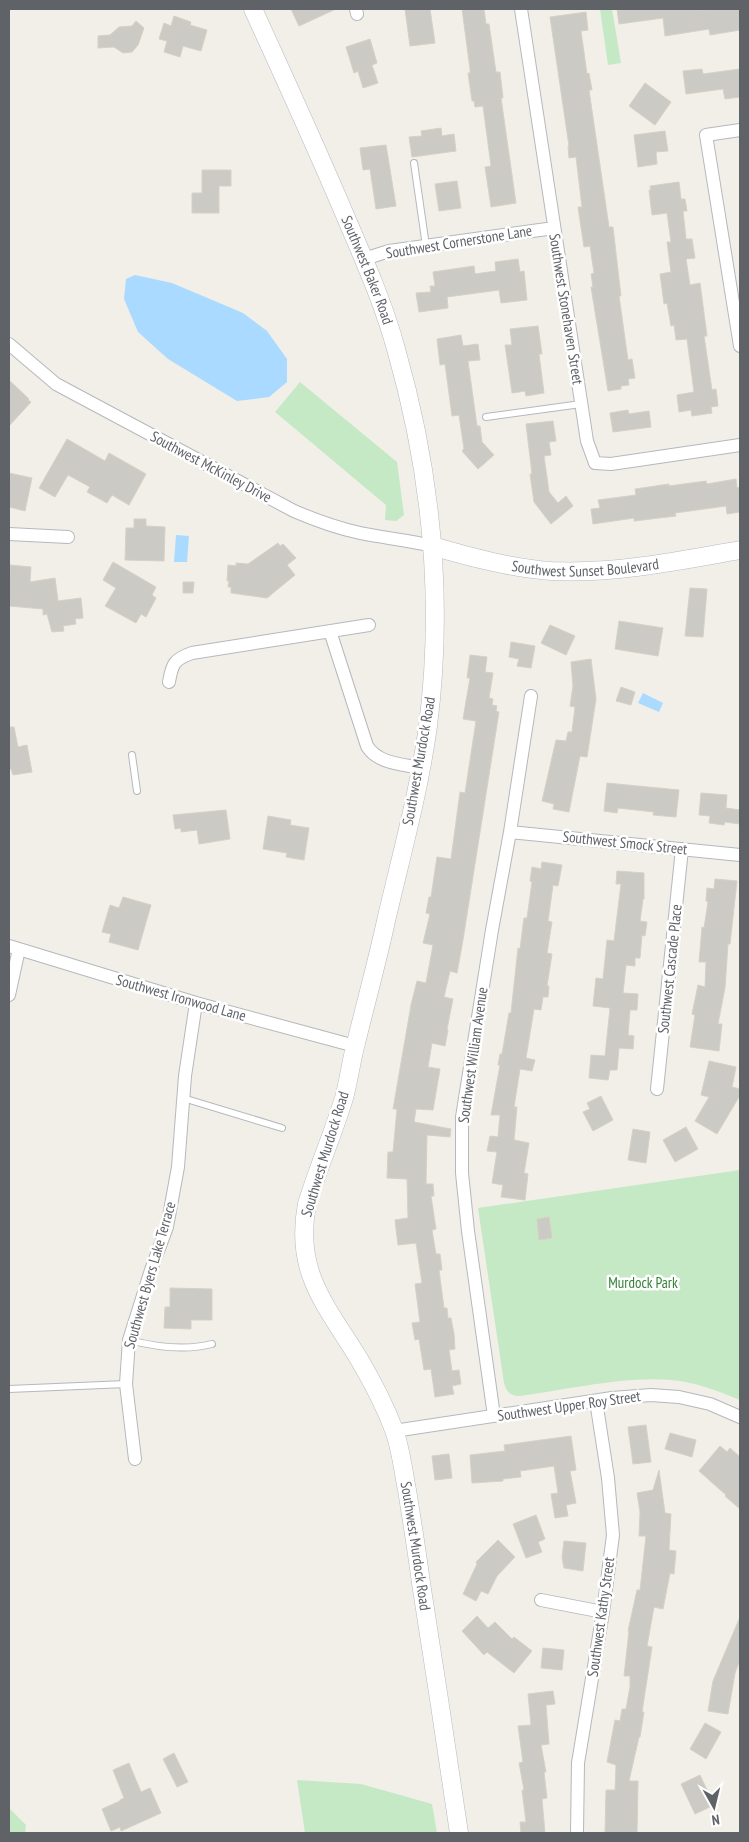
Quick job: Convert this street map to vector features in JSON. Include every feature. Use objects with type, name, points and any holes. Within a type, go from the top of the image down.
[{"type":"main road","name":"Southwest Baker Road","points":[[253,9],[364,259],[395,345],[416,426],[426,486],[432,546]]},
{"type":"main road","name":"Southwest Sunset Boulevard","points":[[432,546],[512,565],[568,571],[638,567],[740,550]]},
{"type":"main road","name":"Southwest Murdock Road","points":[[432,546],[435,578],[434,640],[430,702],[421,768],[345,1094],[307,1204],[304,1221],[304,1247],[315,1288],[360,1361],[394,1431],[414,1537],[459,1833]]},
{"type":"street","name":"Southwest Stonehaven Street","points":[[521,9],[587,441],[595,463],[611,464],[740,445]]},
{"type":"street","points":[[740,130],[706,135],[740,339]]},
{"type":"street","name":"Southwest Cornerstone Lane","points":[[364,259],[389,251],[554,228]]},
{"type":"street","name":"Southwest McKinley Drive","points":[[9,344],[56,384],[294,511],[325,524],[352,531],[432,546]]},
{"type":"street","points":[[9,534],[68,537]]},
{"type":"street","points":[[170,682],[171,669],[175,662],[192,652],[369,625]]},
{"type":"street","points":[[330,631],[367,746],[372,753],[388,761],[421,768]]},
{"type":"street","name":"Southwest William Avenue","points":[[494,1416],[468,1231],[462,1173],[462,1117],[531,696]]},
{"type":"street","name":"Southwest Smock Street","points":[[510,832],[740,855]]},
{"type":"street","name":"Southwest Cascade Place","points":[[657,1089],[682,849]]},
{"type":"street","points":[[9,995],[14,948]]},
{"type":"street","name":"Southwest Ironwood Lane","points":[[14,948],[196,1003],[355,1046]]},
{"type":"street","name":"Southwest Byers Lake Terrace","points":[[135,1458],[126,1384],[129,1340],[167,1227],[178,1167],[183,1098],[196,1003]]},
{"type":"street","name":"Southwest Upper Roy Street","points":[[394,1431],[632,1396],[665,1395],[710,1404],[740,1417]]},
{"type":"street","name":"Southwest Kathy Street","points":[[577,1833],[578,1763],[603,1612],[613,1535],[608,1478],[596,1401]]},
{"type":"street","points":[[541,1600],[603,1612]]},
{"type":"lane","points":[[414,163],[426,246]]},
{"type":"lane","points":[[486,417],[581,404]]},
{"type":"lane","points":[[132,755],[137,791]]},
{"type":"lane","points":[[183,1098],[282,1128]]},
{"type":"lane","points":[[129,1340],[155,1347],[199,1347],[212,1344]]},
{"type":"lane","points":[[9,1389],[126,1384]]},
{"type":"green space","points":[[600,9],[612,9],[621,63],[608,65]]},
{"type":"green space","points":[[300,382],[397,462],[404,515],[396,521],[385,520],[386,505],[275,412]]},
{"type":"green space","name":"Murdock Park","points":[[740,1170],[740,1400],[698,1385],[653,1379],[595,1384],[519,1396],[509,1392],[504,1383],[478,1208]]},
{"type":"green space","points":[[297,1780],[361,1784],[432,1804],[437,1833],[305,1833]]},
{"type":"green space","points":[[9,1808],[26,1825],[25,1833],[9,1833]]},
{"type":"water","points":[[135,275],[172,283],[243,313],[267,331],[287,359],[287,382],[269,397],[237,401],[168,359],[138,332],[124,299],[126,279]]},
{"type":"water","points":[[176,535],[189,536],[187,562],[174,562]]},
{"type":"water","points":[[643,693],[663,703],[659,712],[638,703]]},
{"type":"building","points":[[291,9],[336,9],[299,26]]},
{"type":"building","points":[[405,9],[430,9],[435,43],[410,46]]},
{"type":"building","points":[[462,9],[484,9],[486,24],[489,24],[496,72],[500,72],[503,98],[501,98],[516,203],[491,207],[485,167],[491,166],[483,106],[475,107],[474,101],[472,101]]},
{"type":"building","points":[[617,9],[740,9],[740,30],[710,35],[709,29],[665,36],[663,18],[619,24]]},
{"type":"building","points":[[586,12],[588,30],[581,31],[587,74],[589,73],[592,90],[589,90],[609,227],[613,227],[621,296],[619,296],[628,360],[632,359],[635,378],[628,379],[629,385],[621,386],[621,389],[608,391],[591,287],[593,287],[591,274],[594,273],[590,246],[584,247],[578,207],[582,207],[576,157],[569,158],[569,146],[550,17]]},
{"type":"building","points":[[174,16],[191,22],[190,25],[207,30],[201,51],[183,46],[180,57],[164,52],[167,41],[159,39],[164,23],[171,26]]},
{"type":"building","points":[[136,21],[144,28],[138,45],[132,52],[123,53],[114,47],[98,48],[98,36],[110,35],[119,27],[132,26]]},
{"type":"building","points":[[370,39],[377,63],[372,65],[378,83],[363,88],[358,71],[354,73],[346,47]]},
{"type":"building","points":[[702,69],[703,74],[740,69],[740,97],[725,99],[723,89],[686,94],[683,71]]},
{"type":"building","points":[[645,83],[671,102],[655,125],[629,106]]},
{"type":"building","points":[[441,128],[442,136],[454,134],[456,151],[412,157],[409,137],[422,136],[421,131]]},
{"type":"building","points":[[665,131],[668,151],[656,152],[657,164],[638,167],[634,135]]},
{"type":"building","points":[[386,145],[396,206],[376,209],[370,169],[363,170],[360,148]]},
{"type":"building","points":[[202,170],[231,170],[231,186],[219,186],[219,213],[192,213],[192,193],[202,193]]},
{"type":"building","points":[[457,181],[461,208],[439,211],[435,184]]},
{"type":"building","points":[[679,182],[681,199],[685,199],[687,211],[683,211],[686,239],[692,239],[695,258],[686,259],[690,285],[700,283],[707,336],[704,336],[712,390],[716,389],[718,406],[711,407],[712,413],[692,416],[691,410],[679,412],[677,395],[694,392],[687,339],[676,340],[674,325],[671,326],[667,303],[664,304],[660,274],[671,272],[667,242],[671,242],[667,213],[652,215],[649,190],[651,190],[650,186]]},
{"type":"building","points":[[518,259],[520,272],[524,271],[527,300],[501,303],[499,290],[447,297],[448,308],[419,312],[416,293],[431,292],[430,286],[435,286],[433,272],[474,266],[475,274],[496,271],[495,262]]},
{"type":"building","points":[[538,326],[542,354],[539,354],[544,393],[526,396],[525,391],[512,393],[505,345],[512,345],[510,329]]},
{"type":"building","points":[[461,335],[463,346],[478,344],[480,360],[468,361],[477,426],[480,426],[482,442],[494,455],[478,469],[462,451],[464,449],[459,415],[452,416],[445,364],[440,365],[437,339]]},
{"type":"building","points":[[9,380],[31,402],[9,426]]},
{"type":"building","points":[[628,410],[629,414],[649,411],[651,427],[613,432],[610,413]]},
{"type":"building","points":[[553,421],[556,441],[549,442],[551,455],[544,456],[549,492],[558,503],[566,496],[573,506],[551,524],[534,502],[526,424]]},
{"type":"building","points":[[67,439],[105,461],[109,453],[146,474],[129,505],[112,495],[107,503],[87,492],[90,487],[68,475],[55,497],[39,488]]},
{"type":"building","points":[[9,473],[32,478],[25,511],[9,507]]},
{"type":"building","points":[[736,479],[737,488],[740,487],[740,512],[727,514],[726,506],[675,513],[676,516],[634,521],[634,518],[593,524],[591,509],[600,508],[598,500],[636,495],[635,489],[706,481],[707,484]]},
{"type":"building","points":[[134,519],[146,519],[146,526],[165,527],[164,561],[125,560],[126,528],[134,528]]},
{"type":"building","points":[[278,543],[280,546],[283,544],[296,558],[287,565],[295,575],[267,598],[231,593],[231,587],[228,587],[229,581],[227,581],[228,565],[236,566],[236,563],[248,564]]},
{"type":"building","points":[[113,562],[156,587],[152,595],[156,598],[146,617],[141,614],[136,623],[105,606],[116,588],[103,580]]},
{"type":"building","points":[[10,565],[31,567],[30,582],[55,578],[58,601],[81,598],[83,618],[75,619],[76,624],[63,626],[64,631],[52,632],[47,614],[43,615],[43,609],[9,606]]},
{"type":"building","points":[[183,582],[194,582],[193,593],[183,593]]},
{"type":"building","points":[[690,588],[707,589],[703,637],[685,636]]},
{"type":"building","points":[[619,621],[663,628],[658,656],[615,649]]},
{"type":"building","points":[[550,625],[575,636],[566,655],[541,643]]},
{"type":"building","points":[[511,642],[535,646],[531,668],[517,666],[519,659],[509,657]]},
{"type":"building","points":[[470,655],[487,657],[485,672],[493,673],[489,698],[493,699],[492,705],[497,706],[496,711],[499,712],[457,973],[450,971],[444,997],[453,999],[445,1046],[432,1043],[428,1067],[440,1069],[433,1110],[416,1109],[414,1122],[451,1129],[450,1137],[427,1135],[426,1184],[433,1184],[434,1196],[431,1196],[436,1229],[432,1230],[436,1254],[440,1254],[442,1270],[439,1270],[444,1308],[447,1308],[448,1318],[451,1318],[454,1334],[455,1349],[449,1350],[452,1371],[459,1370],[461,1384],[452,1386],[454,1394],[435,1397],[431,1369],[424,1370],[419,1339],[415,1340],[412,1323],[420,1322],[415,1284],[422,1283],[416,1243],[398,1245],[395,1220],[408,1218],[407,1179],[387,1178],[388,1152],[393,1152],[397,1109],[393,1109],[411,1005],[417,981],[426,983],[433,945],[423,943],[430,914],[426,913],[429,897],[431,897],[437,857],[451,859],[460,792],[465,793],[476,721],[463,719],[470,678],[467,678]]},
{"type":"building","points":[[591,659],[596,699],[587,757],[580,756],[569,812],[553,809],[554,804],[542,801],[556,740],[566,741],[568,732],[572,732],[575,707],[570,706],[573,686],[571,662]]},
{"type":"building","points":[[621,687],[635,692],[631,705],[616,701]]},
{"type":"building","points":[[9,727],[14,727],[18,747],[27,745],[32,772],[13,775],[11,769],[9,769]]},
{"type":"building","points":[[607,783],[679,790],[676,817],[653,815],[654,812],[618,808],[617,813],[604,811]]},
{"type":"building","points":[[701,793],[727,795],[726,808],[740,810],[740,824],[725,822],[724,825],[709,823],[710,816],[699,815]]},
{"type":"building","points":[[226,810],[230,839],[199,844],[197,830],[181,832],[181,828],[175,829],[173,815]]},
{"type":"building","points":[[268,816],[291,820],[290,825],[309,828],[304,860],[286,857],[287,853],[263,849]]},
{"type":"building","points":[[542,862],[562,865],[558,886],[553,885],[548,921],[552,922],[547,953],[552,954],[547,986],[549,986],[548,997],[543,997],[541,1010],[534,1009],[526,1058],[535,1060],[532,1071],[520,1069],[514,1107],[517,1107],[514,1140],[529,1143],[524,1173],[528,1174],[525,1200],[501,1197],[503,1185],[492,1183],[497,1152],[487,1151],[490,1136],[498,1137],[500,1115],[491,1115],[500,1065],[498,1065],[500,1054],[502,1054],[509,1013],[511,1013],[518,948],[520,949],[524,918],[527,918],[532,867],[541,869]]},
{"type":"building","points":[[617,871],[644,873],[644,899],[640,921],[647,922],[645,936],[642,935],[640,958],[635,958],[635,966],[626,965],[623,993],[638,994],[637,1010],[630,1010],[628,1035],[634,1036],[633,1049],[619,1048],[617,1070],[610,1070],[608,1080],[589,1078],[591,1055],[605,1056],[610,1008],[593,1006],[596,978],[603,979],[607,940],[614,941],[621,884],[616,884]]},
{"type":"building","points":[[715,879],[737,881],[730,944],[728,944],[725,988],[718,1024],[722,1024],[719,1051],[690,1047],[695,1015],[692,1014],[698,985],[705,987],[706,962],[699,962],[702,927],[704,928],[708,902],[706,901],[707,888],[714,889]]},
{"type":"building","points":[[123,897],[151,905],[138,950],[109,942],[111,934],[102,932],[110,905],[119,908]]},
{"type":"building","points":[[709,1061],[736,1067],[732,1087],[740,1089],[739,1097],[717,1134],[695,1121],[709,1097],[701,1095]]},
{"type":"building","points":[[601,1096],[613,1120],[593,1131],[583,1112],[590,1109],[587,1103]]},
{"type":"building","points":[[686,1127],[698,1149],[675,1162],[663,1140]]},
{"type":"building","points":[[633,1129],[650,1132],[646,1163],[628,1160]]},
{"type":"building","points":[[549,1217],[552,1238],[539,1240],[537,1219]]},
{"type":"building","points":[[170,1288],[212,1289],[212,1320],[191,1320],[191,1329],[164,1328],[165,1307],[170,1307]]},
{"type":"building","points":[[646,1425],[651,1462],[633,1464],[628,1427]]},
{"type":"building","points":[[670,1433],[696,1440],[692,1457],[665,1449]]},
{"type":"building","points":[[571,1436],[576,1470],[570,1471],[576,1503],[566,1505],[568,1516],[555,1518],[551,1494],[558,1493],[554,1466],[520,1471],[521,1477],[503,1479],[503,1481],[472,1483],[470,1455],[505,1451],[504,1445]]},
{"type":"building","points":[[720,1446],[727,1452],[730,1448],[740,1457],[740,1509],[699,1471]]},
{"type":"building","points":[[449,1454],[452,1478],[435,1480],[432,1456]]},
{"type":"building","points":[[659,1470],[665,1513],[671,1514],[669,1550],[676,1551],[674,1574],[670,1573],[663,1609],[654,1607],[647,1646],[652,1647],[642,1712],[644,1712],[629,1781],[638,1781],[637,1833],[605,1833],[606,1790],[615,1790],[616,1765],[607,1762],[615,1720],[620,1721],[622,1709],[626,1709],[630,1687],[630,1676],[624,1676],[628,1631],[637,1590],[640,1590],[646,1536],[639,1536],[640,1512],[637,1493],[653,1490]]},
{"type":"building","points":[[536,1515],[545,1539],[538,1542],[542,1552],[526,1558],[513,1524]]},
{"type":"building","points":[[498,1540],[515,1557],[497,1576],[488,1594],[481,1591],[476,1601],[463,1594],[477,1564],[476,1562]]},
{"type":"building","points":[[564,1541],[586,1543],[583,1571],[564,1568],[562,1557]]},
{"type":"building","points":[[477,1616],[488,1628],[495,1622],[512,1639],[514,1637],[532,1651],[514,1673],[487,1652],[484,1655],[462,1631]]},
{"type":"building","points":[[740,1617],[740,1660],[735,1673],[728,1714],[708,1711],[713,1681]]},
{"type":"building","points":[[543,1648],[564,1650],[562,1670],[541,1668]]},
{"type":"building","points":[[553,1691],[555,1704],[546,1705],[549,1744],[541,1745],[546,1772],[544,1772],[547,1798],[542,1799],[545,1833],[521,1833],[520,1822],[526,1822],[522,1790],[524,1790],[519,1763],[523,1762],[518,1726],[531,1725],[528,1694]]},
{"type":"building","points":[[705,1723],[721,1732],[706,1759],[690,1749]]},
{"type":"building","points":[[174,1753],[188,1782],[177,1787],[163,1759]]},
{"type":"building","points":[[129,1763],[141,1792],[150,1788],[161,1813],[121,1831],[120,1827],[111,1831],[102,1809],[124,1798],[113,1770]]},
{"type":"building","points":[[700,1775],[707,1790],[703,1792],[710,1807],[695,1814],[681,1784]]}]
